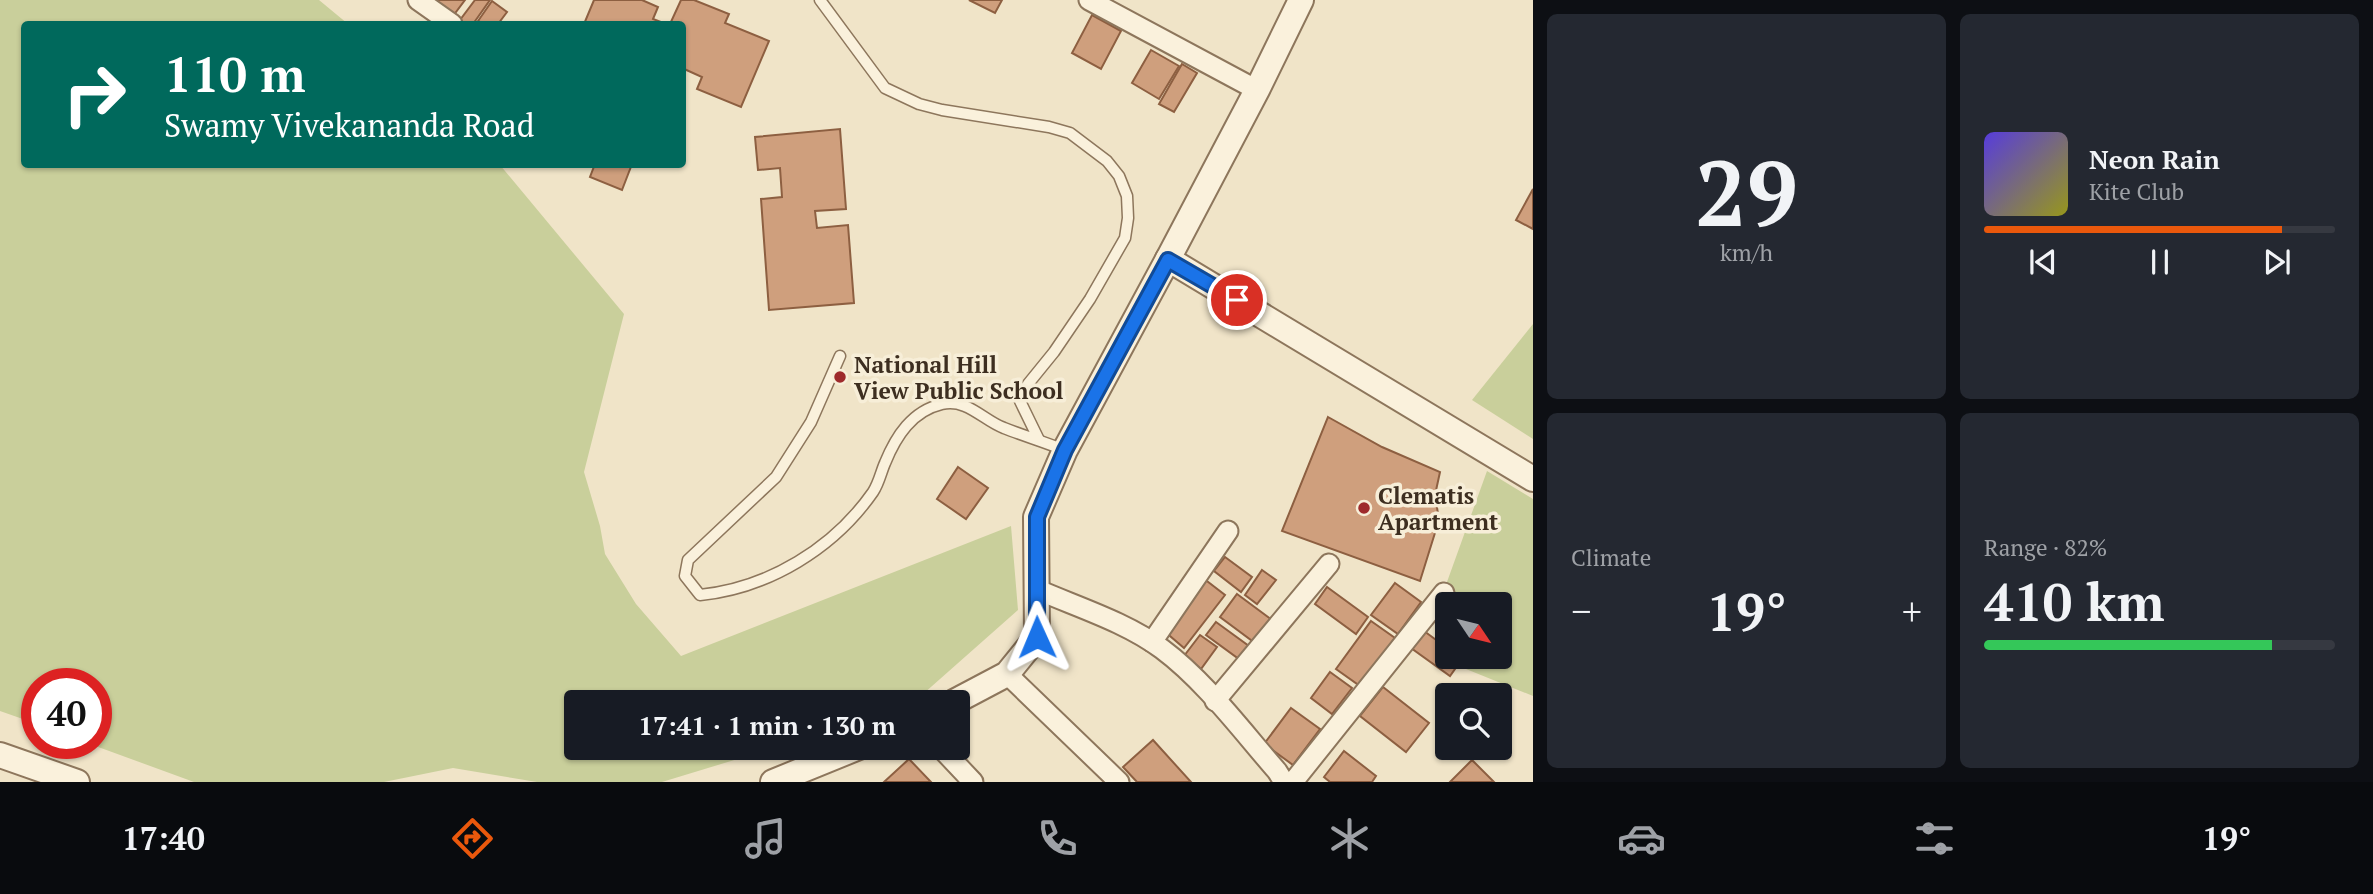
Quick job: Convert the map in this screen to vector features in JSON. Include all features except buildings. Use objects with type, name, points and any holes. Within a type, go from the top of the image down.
[{"type":"street","points":[[418,0],[448,21]]},
{"type":"street","points":[[1089,0],[1257,90]]},
{"type":"street","points":[[970,694],[1007,674],[1037,637],[1037,517],[1065,450],[1168,260],[1301,0]]},
{"type":"street","points":[[1168,260],[1533,479]]},
{"type":"street","points":[[1152,642],[1228,531]]},
{"type":"street","points":[[1215,701],[1329,564]]},
{"type":"street","points":[[1036,589],[1136,632],[1183,665],[1277,771],[1283,782]]},
{"type":"street","points":[[1293,782],[1435,604]]},
{"type":"street","points":[[1007,674],[1119,782]]},
{"type":"street","points":[[0,755],[77,782]]},
{"type":"street","points":[[773,782],[827,760]]},
{"type":"street","points":[[952,760],[973,782]]},
{"type":"lane","points":[[820,0],[885,88],[930,107],[1049,127],[1069,133],[1107,161],[1119,176],[1127,196],[1125,238],[1090,299],[1054,352],[1028,384],[1020,401],[1039,440]]},
{"type":"lane","points":[[840,356],[811,422],[776,477],[688,559],[685,576],[700,594],[722,592],[785,571],[848,525],[875,489],[890,450],[910,419],[943,404],[971,407],[1001,428],[1065,450]]},
{"type":"green space","points":[[0,0],[319,0],[344,21],[21,21],[21,168],[502,168],[624,314],[584,472],[600,526],[605,554],[636,604],[681,656],[1011,526],[1018,610],[928,690],[564,690],[564,760],[734,760],[662,782],[537,782],[453,768],[384,782],[194,782],[112,752],[112,668],[21,668],[21,718],[0,711]]},
{"type":"green space","points":[[1533,324],[1533,439],[1472,400]]},
{"type":"green space","points":[[1487,471],[1533,499],[1533,696],[1512,688],[1512,683],[1501,683],[1466,669],[1512,669],[1512,592],[1443,592]]},
{"type":"place","name":"National Hill View Public School","points":[[840,377]]},
{"type":"place","name":"Clematis Apartment","points":[[1364,508]]},
{"type":"route","points":[[1037,637],[1037,517],[1065,450],[1168,260],[1237,300]]}]
